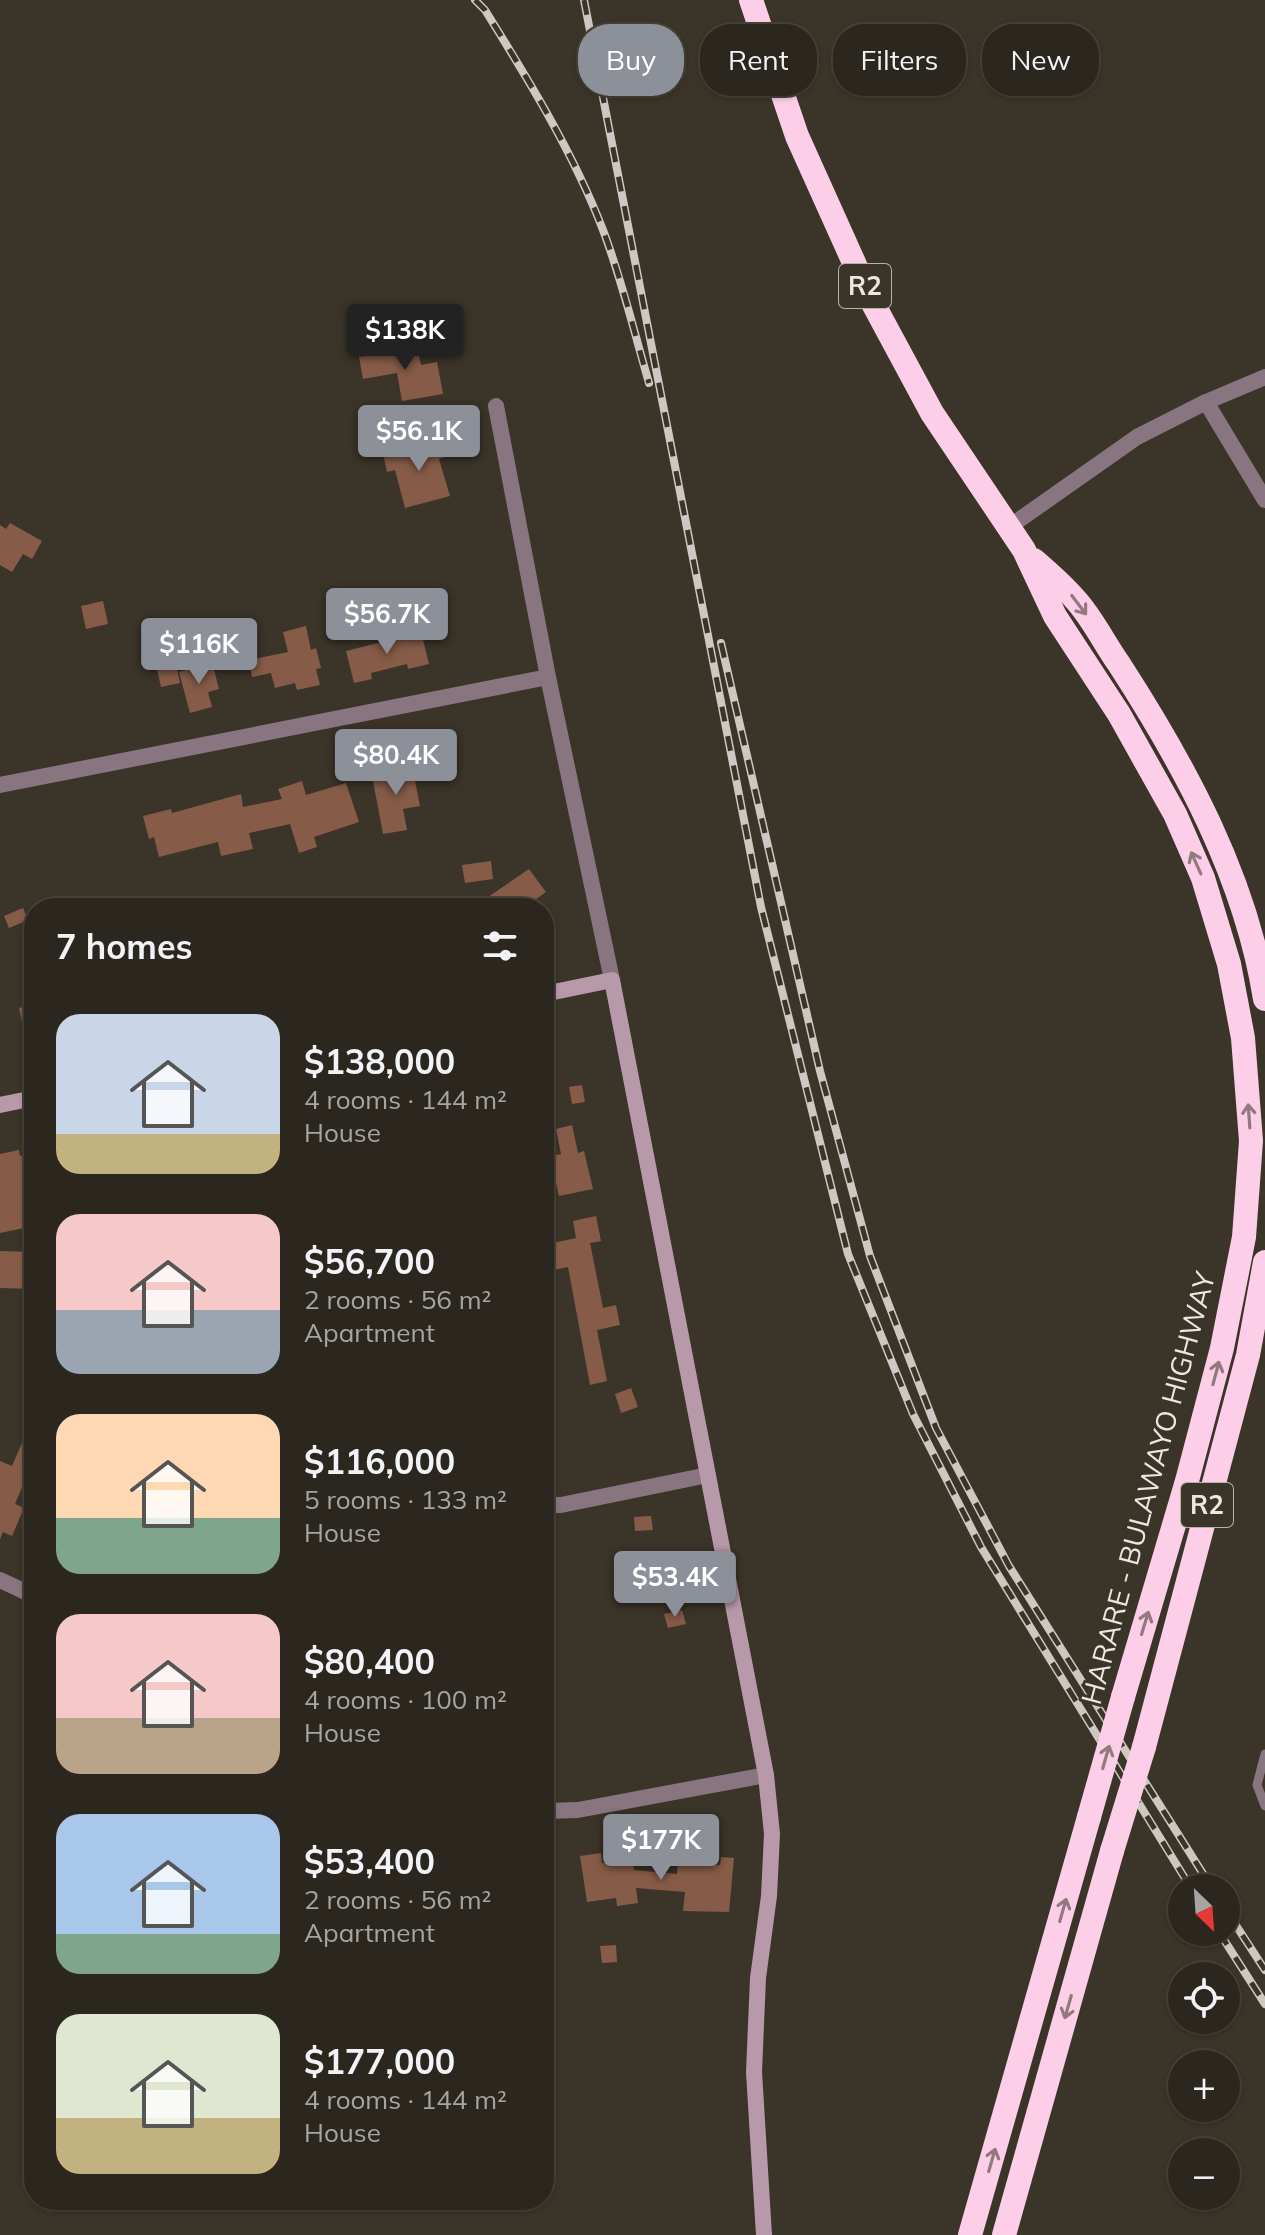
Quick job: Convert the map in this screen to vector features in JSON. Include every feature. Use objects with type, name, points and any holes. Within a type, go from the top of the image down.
[{"type":"highway","name":"HARARE - BULAWAYO HIGHWAY","points":[[751,0],[797,136],[869,296],[932,413],[1024,550],[1055,616],[1119,714],[1181,827],[1203,878],[1225,950],[1243,1038],[1251,1141],[1244,1237],[1222,1348],[1187,1481],[970,2235]]},
{"type":"highway","name":"HARARE - BULAWAYO HIGHWAY","points":[[1024,550],[1076,600],[1143,702],[1200,803],[1233,881],[1259,959],[1265,999]]},
{"type":"highway","name":"HARARE - BULAWAYO HIGHWAY","points":[[1004,2235],[1144,1747],[1248,1355],[1265,1262]]},
{"type":"street","points":[[1009,527],[1137,437],[1206,402],[1265,377]]},
{"type":"street","points":[[1206,402],[1265,500]]},
{"type":"street","points":[[496,406],[548,677],[612,980],[766,1775],[772,1834],[769,1896],[758,1978],[754,2072],[764,2235]]},
{"type":"street","points":[[0,785],[548,677]]},
{"type":"street","points":[[554,992],[612,980]]},
{"type":"street","points":[[0,1105],[24,1100]]},
{"type":"street","points":[[554,1505],[708,1475]]},
{"type":"street","points":[[0,1580],[24,1591]]},
{"type":"street","points":[[554,1811],[578,1810],[766,1775]]},
{"type":"lane","points":[[1265,1754],[1257,1785],[1265,1806]]},
{"type":"building","points":[[417,347],[421,365],[437,362],[443,394],[402,401],[397,373],[363,379],[359,357]]},
{"type":"building","points":[[439,439],[444,457],[439,459],[450,496],[405,508],[395,470],[387,472],[383,454]]},
{"type":"building","points":[[10,523],[42,541],[32,559],[23,554],[12,572],[0,565],[0,525],[6,529]]},
{"type":"building","points":[[103,601],[108,624],[86,629],[81,606]]},
{"type":"building","points":[[306,626],[311,650],[316,648],[321,668],[316,669],[320,685],[297,690],[295,683],[275,688],[271,673],[252,677],[249,660],[288,652],[283,632]]},
{"type":"building","points":[[421,632],[429,664],[408,669],[407,664],[371,673],[372,679],[354,683],[346,651]]},
{"type":"building","points":[[212,662],[219,689],[208,692],[212,707],[190,713],[179,672]]},
{"type":"building","points":[[176,664],[180,683],[161,687],[157,669]]},
{"type":"building","points":[[411,761],[420,806],[403,809],[407,830],[383,834],[373,781],[393,776],[391,766]]},
{"type":"building","points":[[302,781],[306,795],[346,783],[359,822],[314,837],[317,847],[299,853],[290,824],[249,833],[253,849],[221,856],[218,842],[159,857],[154,837],[149,839],[143,816],[171,809],[172,813],[241,794],[243,807],[282,799],[278,789]]},
{"type":"building","points":[[491,861],[493,879],[465,883],[462,865]]},
{"type":"building","points":[[529,869],[546,892],[538,898],[488,897]]},
{"type":"building","points":[[23,908],[24,922],[9,928],[4,916]]},
{"type":"building","points":[[24,1007],[24,1030],[19,1008]]},
{"type":"building","points":[[582,1085],[585,1102],[572,1104],[569,1087]]},
{"type":"building","points":[[572,1125],[578,1153],[584,1151],[593,1189],[559,1196],[554,1174],[554,1155],[561,1154],[556,1129]]},
{"type":"building","points":[[19,1150],[20,1156],[24,1155],[24,1228],[0,1233],[0,1154]]},
{"type":"building","points":[[596,1216],[601,1241],[590,1243],[603,1308],[616,1305],[620,1325],[597,1330],[607,1381],[590,1385],[568,1267],[554,1270],[554,1243],[576,1238],[573,1221]]},
{"type":"building","points":[[0,1251],[24,1252],[24,1289],[0,1288]]},
{"type":"building","points":[[631,1388],[638,1407],[621,1413],[615,1394]]},
{"type":"building","points":[[24,1438],[24,1483],[15,1504],[24,1508],[12,1536],[3,1532],[0,1539],[0,1461],[12,1466]]},
{"type":"building","points":[[651,1516],[653,1530],[635,1531],[634,1517]]},
{"type":"building","points":[[682,1610],[686,1624],[668,1628],[664,1614]]},
{"type":"building","points":[[601,1853],[602,1863],[632,1859],[634,1870],[677,1874],[678,1855],[693,1856],[692,1862],[720,1865],[721,1857],[734,1858],[729,1912],[683,1911],[685,1892],[636,1888],[638,1903],[617,1906],[616,1898],[587,1902],[580,1856]]},
{"type":"building","points":[[616,1945],[617,1962],[602,1963],[600,1946]]},
{"type":"railway","points":[[475,0],[485,10],[534,90],[591,201],[616,268],[649,383]]},
{"type":"railway","points":[[584,0],[761,907],[848,1254],[913,1414],[981,1547],[1182,1874]]},
{"type":"railway","points":[[721,643],[820,1071],[870,1256],[936,1428],[1009,1566],[1203,1874]]},
{"type":"railway","points":[[1240,1932],[1265,1970]]},
{"type":"railway","points":[[1228,1946],[1265,2004]]}]
